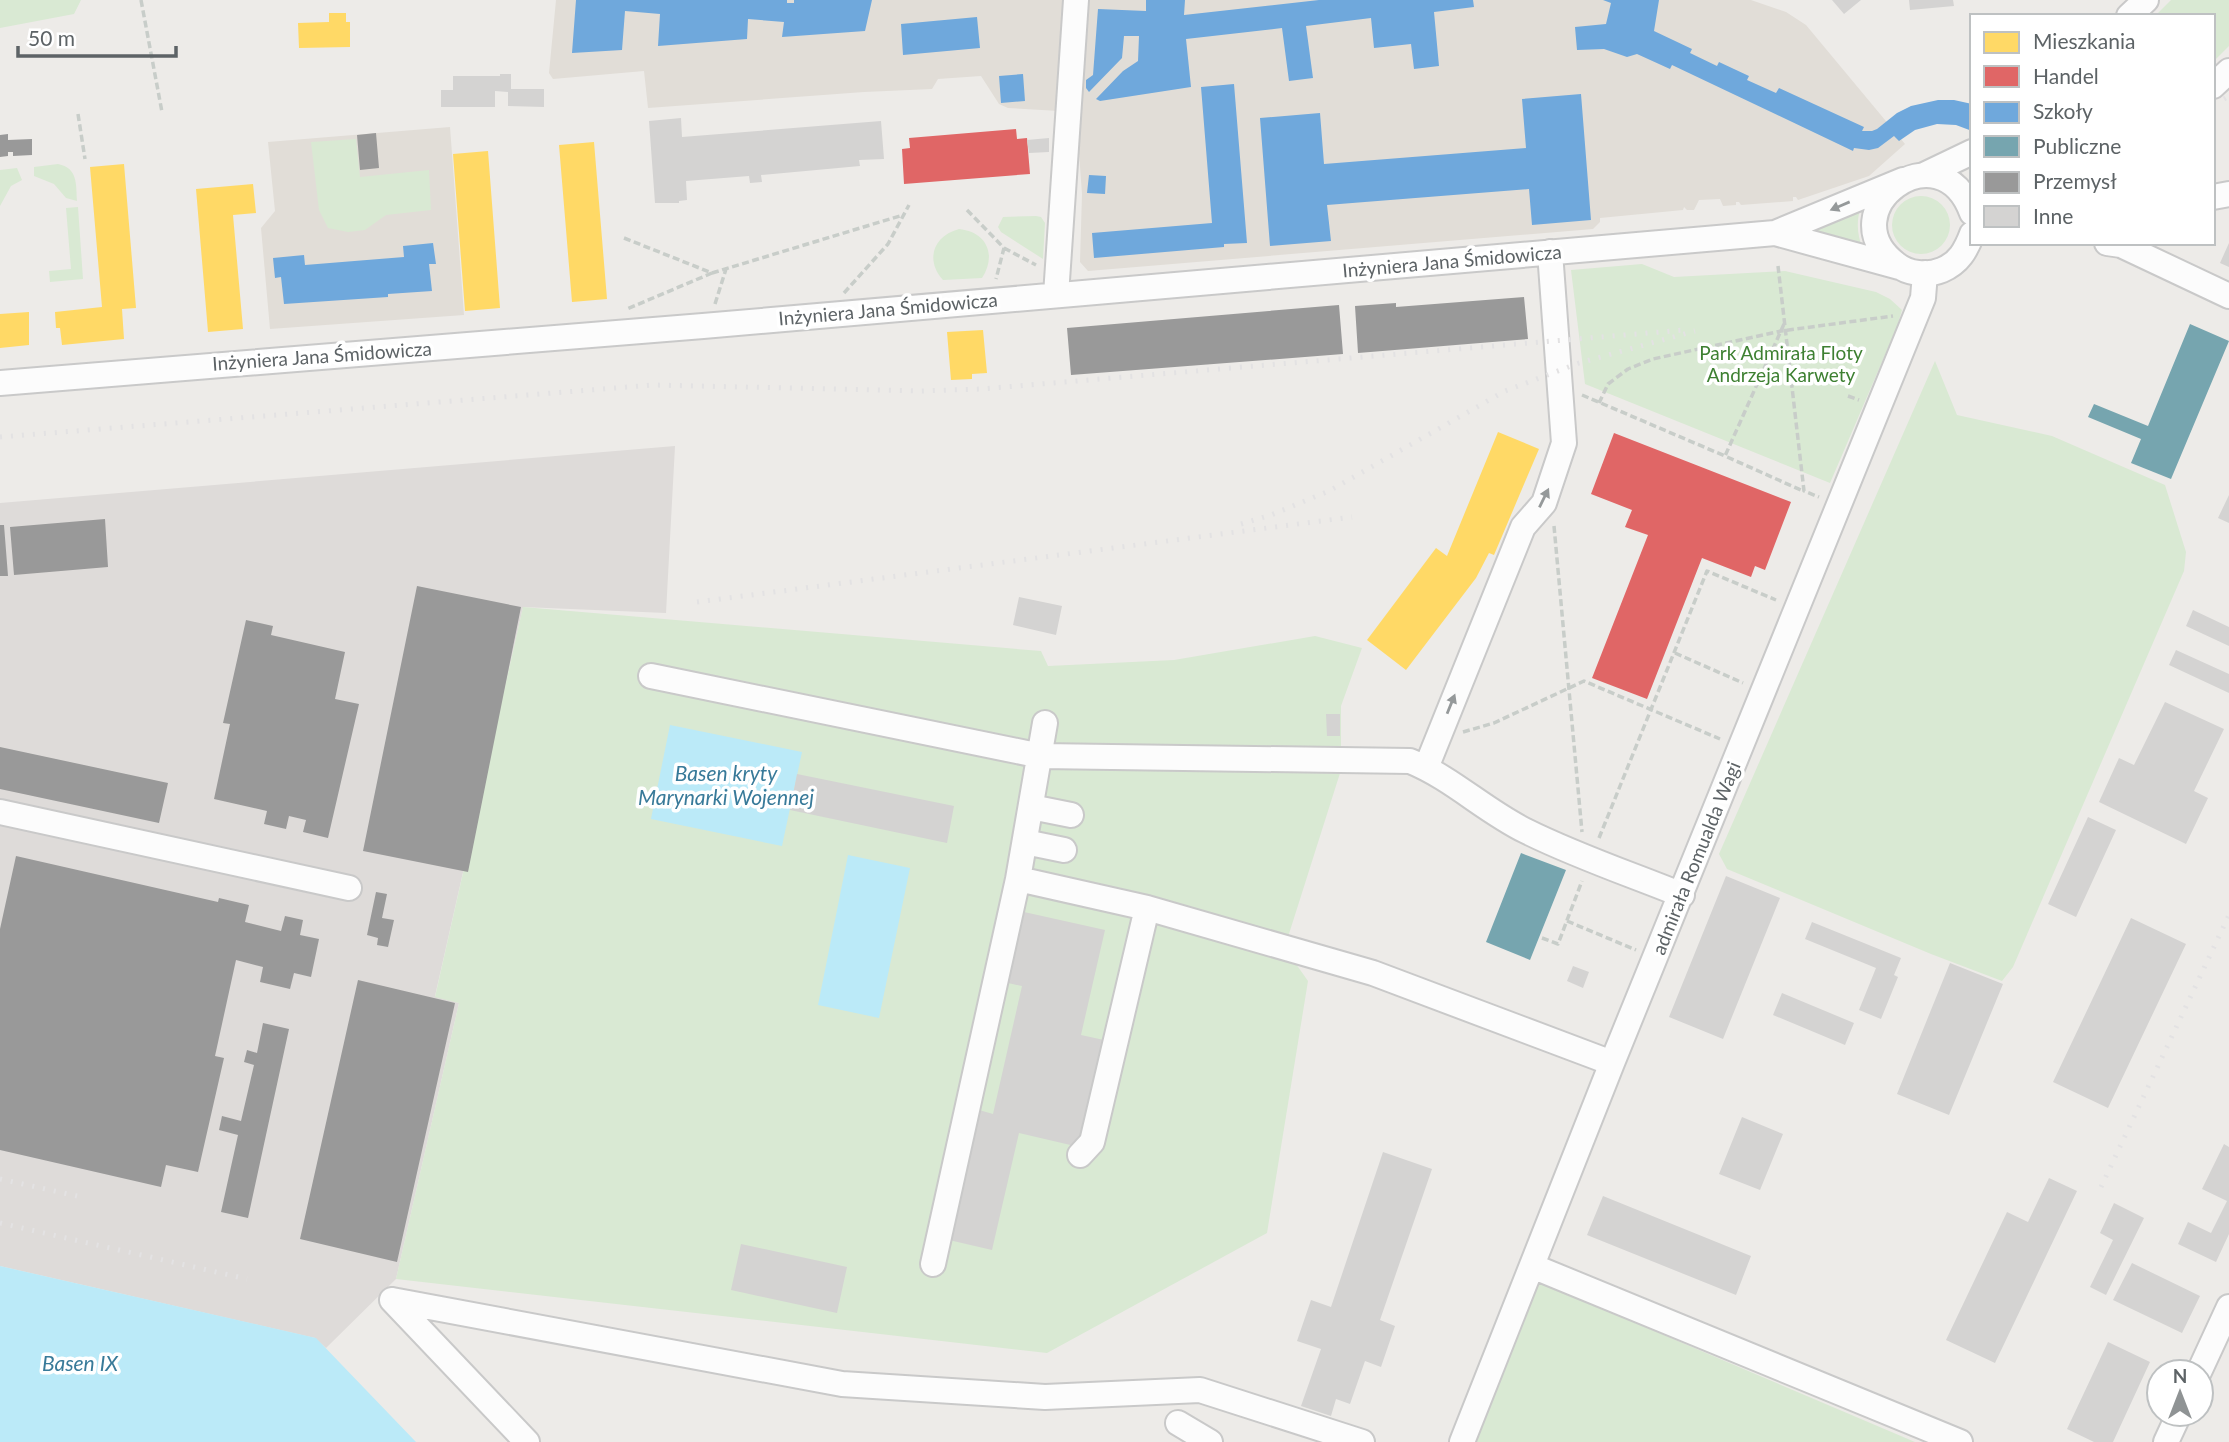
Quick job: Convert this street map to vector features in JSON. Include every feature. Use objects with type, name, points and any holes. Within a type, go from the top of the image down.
[{"type":"street","points":[[1057,285],[1076,0]]},
{"type":"street","points":[[2131,14],[2146,0]]},
{"type":"street","points":[[2215,84],[2229,71]]},
{"type":"street","name":"Inżyniera Jana Śmidowicza","points":[[0,383],[703,326],[1057,285],[1550,252],[1775,233],[1970,153]]},
{"type":"street","points":[[1900,267],[1881,248],[1874,222],[1882,197],[1892,187],[1913,177],[1948,181],[1958,189],[1970,209]]},
{"type":"street","name":"Inżyniera Jana Śmidowicza","points":[[1775,233],[1925,273]]},
{"type":"street","points":[[1925,273],[1945,269],[1954,263],[1967,248],[1970,240]]},
{"type":"street","points":[[2121,245],[2229,296]]},
{"type":"street","points":[[1426,768],[1523,527],[1544,503],[1564,443],[1550,252]]},
{"type":"street","name":"admirała Romualda Wagi","points":[[1462,1442],[1612,1063],[1916,317],[1923,298],[1925,273]]},
{"type":"street","points":[[651,676],[1041,756],[1409,761],[1426,768],[1524,831],[1682,895]]},
{"type":"street","points":[[933,1264],[1018,879],[1045,723]]},
{"type":"street","points":[[1031,807],[1071,814]]},
{"type":"street","points":[[0,812],[349,888]]},
{"type":"street","points":[[1025,842],[1064,850]]},
{"type":"street","points":[[1018,879],[1147,908],[1373,973],[1612,1063]]},
{"type":"street","points":[[1080,1155],[1092,1142],[1147,908]]},
{"type":"street","points":[[1532,1266],[1959,1442]]},
{"type":"street","points":[[527,1442],[392,1300],[842,1384],[1045,1397],[1200,1390],[1362,1442]]},
{"type":"street","points":[[2205,1358],[2229,1307]]},
{"type":"street","points":[[1178,1423],[1210,1442]]},
{"type":"path","points":[[141,0],[162,112]]},
{"type":"path","points":[[78,114],[85,159]]},
{"type":"path","points":[[844,293],[888,244],[909,205]]},
{"type":"path","points":[[967,210],[1004,248],[1057,285]]},
{"type":"path","points":[[626,309],[712,273],[905,214]]},
{"type":"path","points":[[624,238],[712,273]]},
{"type":"path","points":[[996,281],[1004,248]]},
{"type":"path","points":[[1778,266],[1804,491]]},
{"type":"path","points":[[715,304],[726,269]]},
{"type":"path","points":[[1599,403],[1608,384],[1628,369],[1653,359],[1784,331],[1894,316],[1916,317]]},
{"type":"path","points":[[1725,456],[1784,331]]},
{"type":"path","points":[[1558,386],[1840,505]]},
{"type":"path","points":[[1553,519],[1588,857]]},
{"type":"path","points":[[1542,938],[1558,944],[1588,857],[1652,709],[1707,571],[1797,609]]},
{"type":"path","points":[[1675,653],[1764,692]]},
{"type":"path","points":[[1437,740],[1494,723],[1584,681],[1741,748]]},
{"type":"path","points":[[1567,921],[1656,957]]},
{"type":"shaded area","points":[[556,0],[1751,0],[1786,12],[1806,25],[1905,144],[1869,176],[1798,200],[1793,197],[1793,201],[1741,205],[1736,202],[1736,205],[1723,206],[1720,199],[1699,200],[1694,210],[1684,207],[1683,210],[1600,218],[1600,222],[1593,229],[1088,271],[1080,262],[1082,194],[1076,112],[1008,108],[999,104],[981,76],[938,79],[932,89],[648,108],[644,71],[553,79],[549,73]]},
{"type":"shaded area","points":[[450,127],[464,315],[270,329],[261,228],[275,211],[268,142]]},
{"type":"shaded area","points":[[675,446],[666,613],[523,607],[435,996],[459,1003],[396,1279],[326,1348],[315,1338],[0,1266],[0,503]]},
{"type":"green space","points":[[0,0],[81,0],[74,14],[0,28]]},
{"type":"green space","points":[[2171,0],[2229,0],[2229,46],[2215,60],[2215,14],[2157,14]]},
{"type":"green space","points":[[356,139],[360,177],[429,170],[431,210],[386,215],[365,230],[348,232],[328,228],[319,210],[311,142]]},
{"type":"green space","points":[[58,164],[73,173],[77,201],[66,198],[54,184],[34,176],[34,167]]},
{"type":"green space","points":[[17,168],[22,180],[11,186],[0,206],[0,170]]},
{"type":"green space","points":[[1915,196],[1927,196],[1942,204],[1950,219],[1950,231],[1942,246],[1927,254],[1915,254],[1900,246],[1892,231],[1892,219],[1900,204]]},
{"type":"green space","points":[[78,207],[83,279],[50,282],[49,271],[71,269],[66,208]]},
{"type":"green space","points":[[1861,207],[1858,228],[1863,249],[1792,231]]},
{"type":"green space","points":[[1003,217],[1041,217],[1045,223],[1043,259],[1001,232],[998,227]]},
{"type":"green space","points":[[959,229],[977,235],[987,246],[989,261],[982,278],[943,280],[937,272],[934,250],[943,237]]},
{"type":"green space","name":"Park Admirała Floty Andrzeja Karwety","points":[[1642,264],[1674,277],[1785,271],[1876,292],[1890,299],[1902,310],[1830,483],[1585,384],[1571,270]]},
{"type":"green space","points":[[1935,361],[1957,415],[2052,436],[2165,485],[2186,552],[2184,571],[2013,967],[2002,981],[1727,869],[1719,854]]},
{"type":"green space","points":[[523,607],[1041,651],[1048,666],[1174,660],[1315,636],[1362,648],[1341,706],[1341,770],[1281,959],[1296,964],[1308,981],[1267,1233],[1047,1353],[396,1279],[459,1003],[435,997]]},
{"type":"green space","points":[[1537,1281],[1915,1442],[1471,1442]]},
{"type":"water","name":"Basen kryty Marynarki Wojennej","points":[[670,725],[802,752],[782,846],[651,819]]},
{"type":"water","points":[[848,855],[910,868],[879,1018],[818,1005]]},
{"type":"water","name":"Basen IX","points":[[0,1266],[316,1338],[416,1442],[0,1442]]},
{"type":"building: Mieszkania","points":[[329,13],[346,13],[346,22],[350,22],[350,47],[299,48],[298,23],[329,22]]},
{"type":"building: Mieszkania","points":[[594,142],[607,299],[572,302],[559,145]]},
{"type":"building: Mieszkania","points":[[488,151],[500,308],[465,311],[453,154]]},
{"type":"building: Mieszkania","points":[[124,164],[136,308],[122,309],[124,339],[62,345],[60,328],[56,328],[55,312],[102,307],[90,167]]},
{"type":"building: Mieszkania","points":[[253,184],[256,213],[233,215],[243,329],[208,332],[196,189]]},
{"type":"building: Mieszkania","points":[[29,312],[29,345],[0,348],[0,314]]},
{"type":"building: Mieszkania","points":[[983,330],[987,373],[972,374],[972,379],[951,380],[947,332]]},
{"type":"building: Mieszkania","points":[[1498,432],[1539,449],[1494,555],[1489,553],[1476,578],[1406,670],[1367,640],[1436,548],[1447,556]]},
{"type":"building: Handel","points":[[1016,129],[1017,139],[1027,138],[1030,174],[904,184],[902,149],[910,148],[909,138]]},
{"type":"building: Handel","points":[[1614,433],[1791,502],[1765,570],[1755,566],[1751,577],[1702,558],[1647,699],[1592,678],[1648,535],[1625,527],[1632,510],[1591,494]]},
{"type":"building: Szkoły","points":[[576,0],[787,0],[787,3],[794,3],[794,0],[872,0],[865,31],[782,37],[784,22],[748,19],[747,39],[658,46],[660,14],[625,11],[622,50],[572,53]]},
{"type":"building: Szkoły","points":[[1146,0],[1185,0],[1184,15],[1319,0],[1473,0],[1474,7],[1434,12],[1439,66],[1414,69],[1411,44],[1374,48],[1371,18],[1306,26],[1313,78],[1289,81],[1282,28],[1186,39],[1191,87],[1100,101],[1096,99],[1123,71],[1138,61],[1139,36],[1124,36],[1122,58],[1089,92],[1086,80],[1093,75],[1098,9],[1146,11]]},
{"type":"building: Szkoły","points":[[1603,0],[1659,0],[1654,31],[1692,49],[1690,53],[1717,66],[1719,62],[1749,76],[1747,80],[1776,93],[1779,88],[1864,127],[1862,131],[1877,129],[1911,106],[1938,100],[1970,104],[1970,130],[1956,125],[1937,124],[1915,130],[1899,141],[1894,136],[1878,148],[1854,148],[1853,151],[1672,65],[1670,69],[1637,54],[1627,57],[1604,49],[1577,50],[1575,27],[1606,24],[1611,3]]},
{"type":"building: Szkoły","points":[[977,17],[980,48],[903,55],[901,24]]},
{"type":"building: Szkoły","points":[[1023,74],[1025,101],[1001,103],[999,76]]},
{"type":"building: Szkoły","points":[[1234,84],[1247,243],[1094,258],[1092,233],[1212,223],[1201,87]]},
{"type":"building: Szkoły","points":[[1581,94],[1591,220],[1532,225],[1529,189],[1327,205],[1331,241],[1270,246],[1260,118],[1320,113],[1324,164],[1526,148],[1522,99]]},
{"type":"building: Szkoły","points":[[1089,175],[1106,176],[1105,194],[1087,193]]},
{"type":"building: Szkoły","points":[[433,243],[436,264],[429,264],[432,291],[388,294],[388,297],[284,304],[281,277],[275,278],[273,258],[304,255],[305,265],[404,257],[403,246]]},
{"type":"building: Publiczne","points":[[2190,324],[2229,341],[2171,479],[2131,463],[2141,439],[2088,417],[2094,404],[2148,426]]},
{"type":"building: Publiczne","points":[[1521,853],[1566,870],[1530,960],[1486,942]]},
{"type":"building: Przemysł","points":[[376,133],[379,168],[360,170],[357,135]]},
{"type":"building: Przemysł","points":[[8,134],[8,140],[32,139],[32,155],[13,156],[13,152],[8,152],[8,156],[0,157],[0,135]]},
{"type":"building: Przemysł","points":[[1524,297],[1528,339],[1358,353],[1355,306],[1396,303],[1396,307]]},
{"type":"building: Przemysł","points":[[1339,305],[1343,354],[1071,375],[1067,328]]},
{"type":"building: Przemysł","points":[[105,519],[108,567],[14,575],[10,527]]},
{"type":"building: Przemysł","points":[[0,525],[4,525],[8,576],[0,576]]},
{"type":"building: Przemysł","points":[[417,586],[521,607],[468,872],[363,851]]},
{"type":"building: Przemysł","points":[[246,620],[273,626],[271,635],[345,652],[335,699],[359,704],[328,838],[303,832],[306,820],[289,816],[286,829],[264,824],[267,811],[214,799],[230,724],[223,723]]},
{"type":"building: Przemysł","points":[[0,747],[168,783],[159,823],[0,789]]},
{"type":"building: Przemysł","points":[[16,856],[218,902],[219,898],[249,905],[245,922],[281,931],[285,916],[303,920],[300,935],[319,939],[311,977],[294,973],[290,989],[260,982],[263,967],[236,960],[215,1056],[224,1058],[198,1172],[166,1165],[161,1187],[0,1150],[0,929]]},
{"type":"building: Przemysł","points":[[376,892],[387,894],[382,918],[394,920],[388,947],[377,945],[378,938],[367,935]]},
{"type":"building: Przemysł","points":[[358,980],[455,1003],[397,1262],[300,1239]]},
{"type":"building: Przemysł","points":[[263,1023],[289,1029],[248,1218],[221,1212],[238,1135],[219,1130],[222,1116],[241,1121],[254,1065],[244,1062],[247,1050],[257,1053]]},
{"type":"building: Inne","points":[[1832,0],[1861,0],[1844,14]]},
{"type":"building: Inne","points":[[1909,0],[1953,0],[1954,6],[1910,10]]},
{"type":"building: Inne","points":[[511,74],[511,89],[544,89],[544,107],[508,106],[508,92],[495,91],[495,107],[441,107],[441,90],[453,90],[453,76]]},
{"type":"building: Inne","points":[[681,118],[682,137],[881,121],[884,159],[859,160],[860,166],[761,175],[762,182],[750,183],[749,176],[686,181],[687,200],[679,203],[655,203],[649,121]]},
{"type":"building: Inne","points":[[1049,138],[1049,152],[1029,153],[1027,140]]},
{"type":"building: Inne","points":[[2229,243],[2229,267],[2220,263]]},
{"type":"building: Inne","points":[[2229,495],[2229,523],[2218,518]]},
{"type":"building: Inne","points":[[1019,597],[1062,606],[1056,635],[1013,625]]},
{"type":"building: Inne","points":[[2193,610],[2229,627],[2229,646],[2186,626]]},
{"type":"building: Inne","points":[[2176,650],[2229,674],[2229,693],[2169,665]]},
{"type":"building: Inne","points":[[2165,702],[2224,729],[2194,791],[2208,798],[2186,844],[2099,802],[2119,758],[2134,765]]},
{"type":"building: Inne","points":[[1326,714],[1340,714],[1340,736],[1327,736]]},
{"type":"building: Inne","points":[[797,774],[954,806],[947,843],[790,810]]},
{"type":"building: Inne","points":[[2088,817],[2116,830],[2076,917],[2048,904]]},
{"type":"building: Inne","points":[[1726,876],[1780,898],[1723,1039],[1669,1017]]},
{"type":"building: Inne","points":[[1024,912],[1105,930],[1081,1035],[1104,1040],[1079,1147],[1019,1133],[992,1250],[949,1240],[979,1110],[993,1114],[1022,986],[1008,983]]},
{"type":"building: Inne","points":[[2131,918],[2186,944],[2108,1108],[2053,1082]]},
{"type":"building: Inne","points":[[1812,922],[1901,958],[1894,975],[1898,977],[1881,1019],[1859,1010],[1876,968],[1805,939]]},
{"type":"building: Inne","points":[[1950,963],[2003,984],[1949,1115],[1897,1094]]},
{"type":"building: Inne","points":[[1573,966],[1589,972],[1583,988],[1567,981]]},
{"type":"building: Inne","points":[[1782,993],[1854,1023],[1845,1045],[1773,1015]]},
{"type":"building: Inne","points":[[1742,1117],[1783,1134],[1760,1190],[1719,1174]]},
{"type":"building: Inne","points":[[2224,1144],[2229,1147],[2229,1234],[2216,1262],[2178,1244],[2188,1222],[2211,1233],[2227,1201],[2202,1189]]},
{"type":"building: Inne","points":[[1383,1152],[1432,1169],[1380,1320],[1395,1326],[1381,1367],[1365,1361],[1350,1404],[1336,1399],[1331,1416],[1301,1406],[1321,1349],[1297,1341],[1311,1300],[1331,1307]]},
{"type":"building: Inne","points":[[2049,1178],[2077,1191],[1995,1363],[1946,1340],[2007,1212],[2028,1222]]},
{"type":"building: Inne","points":[[1603,1196],[1751,1256],[1736,1295],[1587,1235]]},
{"type":"building: Inne","points":[[2114,1203],[2144,1218],[2106,1295],[2090,1287],[2113,1240],[2100,1233]]},
{"type":"building: Inne","points":[[741,1244],[847,1267],[837,1313],[731,1290]]},
{"type":"building: Inne","points":[[2132,1263],[2200,1296],[2182,1333],[2113,1300]]},
{"type":"building: Inne","points":[[2108,1342],[2145,1360],[2145,1373],[2113,1442],[2094,1442],[2067,1429]]},
{"type":"railway","points":[[2224,99],[2229,96]]},
{"type":"railway","points":[[0,437],[653,385],[921,391],[981,389],[1684,330]]},
{"type":"railway","points":[[1241,524],[1271,515],[1329,491],[1505,391],[1579,363],[1695,331]]},
{"type":"railway","points":[[697,602],[1352,517]]},
{"type":"railway","points":[[2101,1187],[2229,915]]},
{"type":"railway","points":[[0,1179],[77,1196]]},
{"type":"railway","points":[[0,1223],[247,1279]]}]
